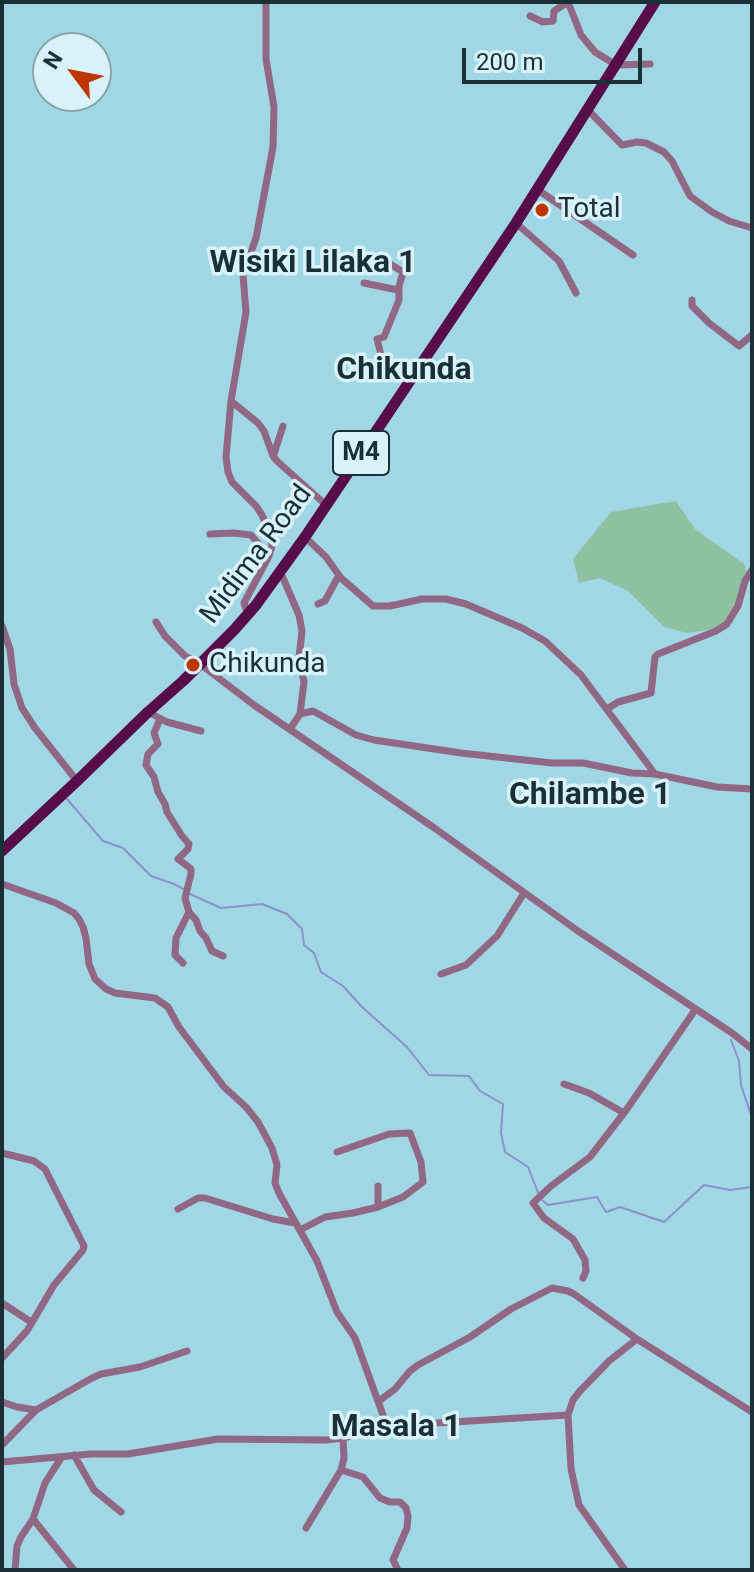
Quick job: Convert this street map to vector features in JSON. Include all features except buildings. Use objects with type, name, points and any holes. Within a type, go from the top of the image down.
[{"type":"main road","name":"Midima Road","points":[[2,851],[248,615],[305,537],[538,190],[655,2]]},
{"type":"street","points":[[248,615],[244,603],[272,546],[262,515],[232,482],[228,472],[227,441],[246,312],[243,275],[256,238],[273,147],[273,96],[266,59],[266,2]]},
{"type":"street","points":[[530,16],[543,22],[553,21],[554,11],[568,2],[581,35],[595,52],[616,65],[650,64]]},
{"type":"street","points":[[588,110],[622,145],[646,143],[664,152],[690,196],[712,212],[752,228]]},
{"type":"street","points":[[538,190],[633,255]]},
{"type":"street","points":[[516,223],[559,261],[576,293]]},
{"type":"street","points":[[377,256],[403,272],[399,300],[384,337],[377,339],[381,355],[412,378]]},
{"type":"street","points":[[364,283],[398,290],[399,287]]},
{"type":"street","points":[[692,300],[692,306],[709,323],[739,346],[752,335]]},
{"type":"street","points":[[231,401],[258,423],[273,456],[326,505]]},
{"type":"street","points":[[273,456],[283,426]]},
{"type":"street","points":[[210,534],[251,535],[269,556]]},
{"type":"street","points":[[305,537],[353,590],[373,606],[446,599],[466,604],[545,641],[581,675],[655,774]]},
{"type":"street","points":[[607,709],[618,702],[651,693],[655,657],[658,654],[727,624],[738,606],[747,576],[752,570]]},
{"type":"street","points":[[280,571],[301,624],[302,639],[299,658],[304,682],[300,714],[290,729]]},
{"type":"street","points":[[318,604],[325,601],[339,575]]},
{"type":"street","points":[[156,622],[178,649],[578,931],[752,1049]]},
{"type":"street","points":[[2,626],[22,708],[77,781]]},
{"type":"street","points":[[300,714],[313,711],[356,735],[374,740],[461,753],[552,763],[583,763],[751,791]]},
{"type":"street","points":[[148,712],[160,719],[201,731]]},
{"type":"street","points":[[160,719],[154,733],[158,744],[148,754],[146,765],[154,777],[167,812],[189,844],[178,859],[191,869],[185,898],[189,912],[212,951],[223,956]]},
{"type":"street","points":[[2,884],[56,903],[79,919],[95,979],[106,989],[126,996],[155,998],[168,1007],[179,1027],[224,1087],[253,1115],[269,1140],[277,1165],[275,1183],[321,1269],[337,1312],[355,1338],[387,1426]]},
{"type":"street","points":[[441,974],[466,965],[497,936],[524,893]]},
{"type":"street","points":[[183,963],[175,955],[176,938],[189,912]]},
{"type":"street","points":[[583,1278],[585,1260],[573,1239],[544,1218],[533,1203],[590,1157],[695,1010]]},
{"type":"street","points":[[564,1084],[589,1093],[624,1113]]},
{"type":"street","points":[[178,1209],[198,1198],[205,1198],[297,1227],[325,1217],[378,1207],[403,1197],[423,1182],[421,1162],[410,1133],[389,1134],[337,1152]]},
{"type":"street","points":[[2,1153],[34,1161],[45,1169],[84,1246],[54,1285],[21,1338],[2,1358]]},
{"type":"street","points":[[378,1186],[378,1207]]},
{"type":"street","points":[[379,1401],[418,1365],[552,1288],[574,1294],[637,1339],[752,1412]]},
{"type":"street","points":[[2,1303],[31,1322]]},
{"type":"street","points":[[625,1570],[579,1505],[571,1469],[568,1415],[580,1391],[609,1361],[637,1339]]},
{"type":"street","points":[[2,1445],[36,1410],[101,1374],[128,1370],[187,1351]]},
{"type":"street","points":[[2,1402],[36,1410]]},
{"type":"street","points":[[2,1462],[143,1452],[218,1439],[326,1440],[387,1426],[568,1415]]},
{"type":"street","points":[[306,1528],[341,1470],[343,1438]]},
{"type":"street","points":[[74,1455],[94,1490],[121,1512]]},
{"type":"street","points":[[15,1570],[17,1546],[33,1519],[45,1483],[61,1458]]},
{"type":"street","points":[[341,1470],[363,1477],[380,1498],[400,1502],[406,1508],[407,1528],[393,1560],[398,1570]]},
{"type":"street","points":[[33,1519],[74,1570]]},
{"type":"green space","points":[[676,501],[695,529],[744,564],[747,573],[736,607],[721,628],[687,633],[664,627],[628,591],[600,578],[579,583],[573,559],[611,512]]},
{"type":"waterway","points":[[67,799],[103,841],[123,848],[151,876],[185,890]]},
{"type":"waterway","points":[[190,894],[221,908],[262,904],[287,914],[302,929],[304,945],[314,953],[321,972],[343,986],[407,1047],[429,1075],[469,1076],[480,1091],[503,1104],[501,1133],[505,1152],[528,1167],[539,1195]]},
{"type":"waterway","points":[[731,1040],[752,1118]]},
{"type":"waterway","points":[[542,1200],[548,1205],[597,1197],[606,1212],[620,1207],[664,1222],[704,1185],[730,1190],[752,1187]]},
{"type":"place","name":"Total","points":[[542,210]]},
{"type":"place","name":"Chikunda","points":[[193,665]]},
{"type":"district","name":"Wisiki Lilaka 1","points":[[313,264]]},
{"type":"district","name":"Chikunda","points":[[404,371]]},
{"type":"district","name":"Chilambe 1","points":[[590,796]]},
{"type":"district","name":"Masala 1","points":[[396,1428]]}]
